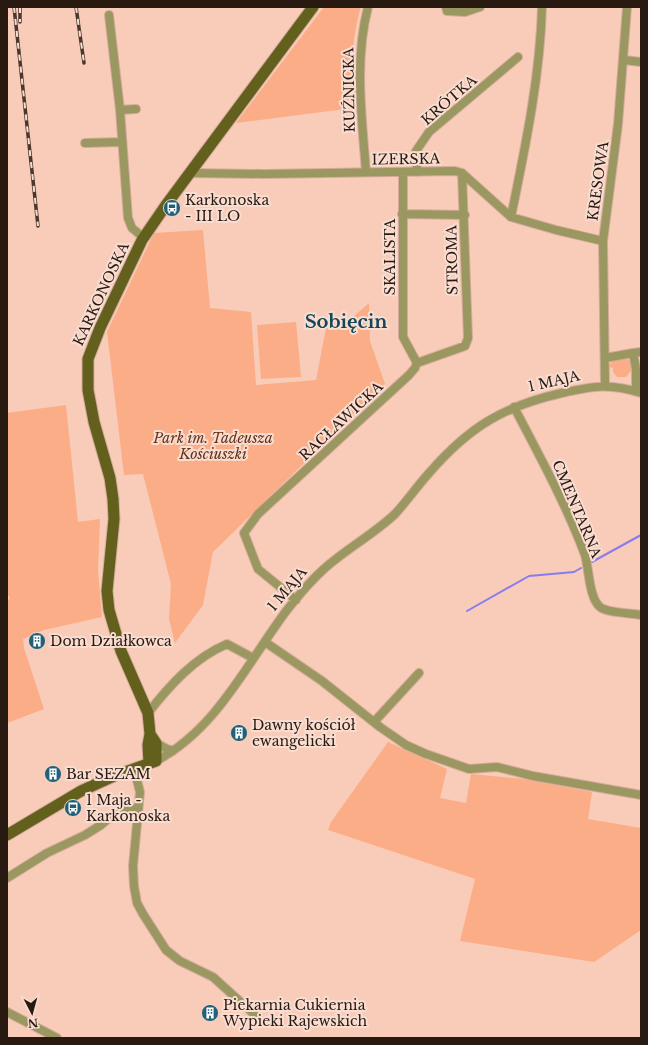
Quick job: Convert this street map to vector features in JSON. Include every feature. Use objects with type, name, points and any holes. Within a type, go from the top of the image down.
[{"type":"main road","name":"KARKONOSKA","points":[[152,762],[148,745],[153,739],[148,713],[121,651],[109,610],[107,591],[114,519],[113,499],[110,478],[94,422],[88,390],[88,359],[100,328],[144,238],[190,173],[313,7]]},
{"type":"main road","name":"1 MAJA","points":[[7,835],[81,791],[114,776],[152,762]]},
{"type":"street","name":"KUŹNICKA","points":[[366,172],[360,86],[361,43],[368,7]]},
{"type":"street","points":[[446,7],[448,11],[465,12],[480,7]]},
{"type":"street","points":[[511,217],[524,154],[537,70],[542,7]]},
{"type":"street","name":"KRESOWA","points":[[605,385],[603,241],[614,162],[624,60],[627,7]]},
{"type":"street","points":[[109,15],[120,110],[121,142],[128,218],[132,228],[144,238]]},
{"type":"street","name":"KRÓTKA","points":[[417,172],[416,151],[429,132],[518,58]]},
{"type":"street","points":[[624,60],[641,62]]},
{"type":"street","points":[[120,110],[136,109]]},
{"type":"street","points":[[85,143],[121,142]]},
{"type":"street","name":"IZERSKA","points":[[190,173],[264,174],[455,171],[462,173]]},
{"type":"street","name":"SKALISTA","points":[[403,172],[403,337],[417,363]]},
{"type":"street","points":[[462,173],[511,217],[556,230],[603,241]]},
{"type":"street","name":"STROMA","points":[[417,363],[465,346],[468,338],[465,215],[462,173]]},
{"type":"street","points":[[402,214],[465,215]]},
{"type":"street","points":[[605,358],[637,353],[636,369],[638,392],[605,385]]},
{"type":"street","name":"RACŁAWICKA","points":[[296,600],[258,569],[244,533],[258,514],[409,376],[417,363]]},
{"type":"street","name":"1 MAJA","points":[[152,762],[173,751],[204,726],[310,583],[329,564],[395,514],[431,471],[455,446],[489,419],[514,407],[539,398],[605,385]]},
{"type":"street","name":"CMENTARNA","points":[[514,407],[549,472],[585,556],[595,601],[600,608],[641,615]]},
{"type":"street","points":[[265,642],[322,681],[406,745],[426,754],[470,769],[497,767],[532,776],[641,795]]},
{"type":"street","points":[[148,713],[170,686],[208,652],[227,644],[253,658]]},
{"type":"street","points":[[374,722],[419,673]]},
{"type":"street","points":[[153,739],[166,749],[173,751]]},
{"type":"street","points":[[134,769],[140,792],[133,866],[137,903],[149,926],[166,950],[173,957],[213,977],[255,1015]]},
{"type":"street","points":[[7,878],[47,853],[96,828],[116,812],[126,808],[138,809]]},
{"type":"street","points":[[7,1012],[57,1038]]},
{"type":"green space","points":[[324,7],[361,7],[355,32],[352,57],[353,108],[236,123]]},
{"type":"green space","name":"Park im. Tadeusza Kościuszki","points":[[203,230],[210,308],[251,312],[256,385],[316,380],[327,323],[354,316],[369,303],[370,341],[385,384],[213,552],[203,605],[175,643],[169,619],[171,584],[143,474],[124,475],[107,332],[154,233]]},
{"type":"green space","points":[[296,322],[301,377],[261,379],[257,325]]},
{"type":"green space","points":[[626,358],[632,363],[634,372],[630,372],[626,377],[617,377],[613,372],[613,368],[609,367],[610,364],[615,360]]},
{"type":"green space","points":[[66,405],[78,522],[100,519],[98,570],[102,617],[44,630],[23,639],[24,648],[44,709],[7,723],[7,600],[10,599],[7,592],[7,413]]},
{"type":"green space","points":[[388,742],[447,769],[440,798],[466,803],[471,774],[524,779],[592,792],[588,819],[641,828],[641,930],[594,962],[460,941],[475,879],[328,830],[331,822]]},
{"type":"waterway","points":[[592,562],[641,535]]},
{"type":"waterway","points":[[467,611],[529,576],[574,572],[581,568]]},
{"type":"railway","points":[[14,7],[38,226]]},
{"type":"railway","points":[[20,7],[20,22]]},
{"type":"railway","points":[[76,7],[84,63]]},
{"type":"place","name":"Karkonoska - III LO","points":[[172,208]]},
{"type":"place","name":"Dom Działkowca","points":[[37,641]]},
{"type":"place","name":"Dawny kościół ewangelicki","points":[[239,733]]},
{"type":"place","name":"Bar SEZAM","points":[[53,774]]},
{"type":"place","name":"1 Maja - Karkonoska","points":[[73,808]]},
{"type":"place","name":"Piekarnia Cukiernia Wypieki Rajewskich","points":[[210,1013]]},
{"type":"district","name":"Sobięcin","points":[[346,322]]}]
